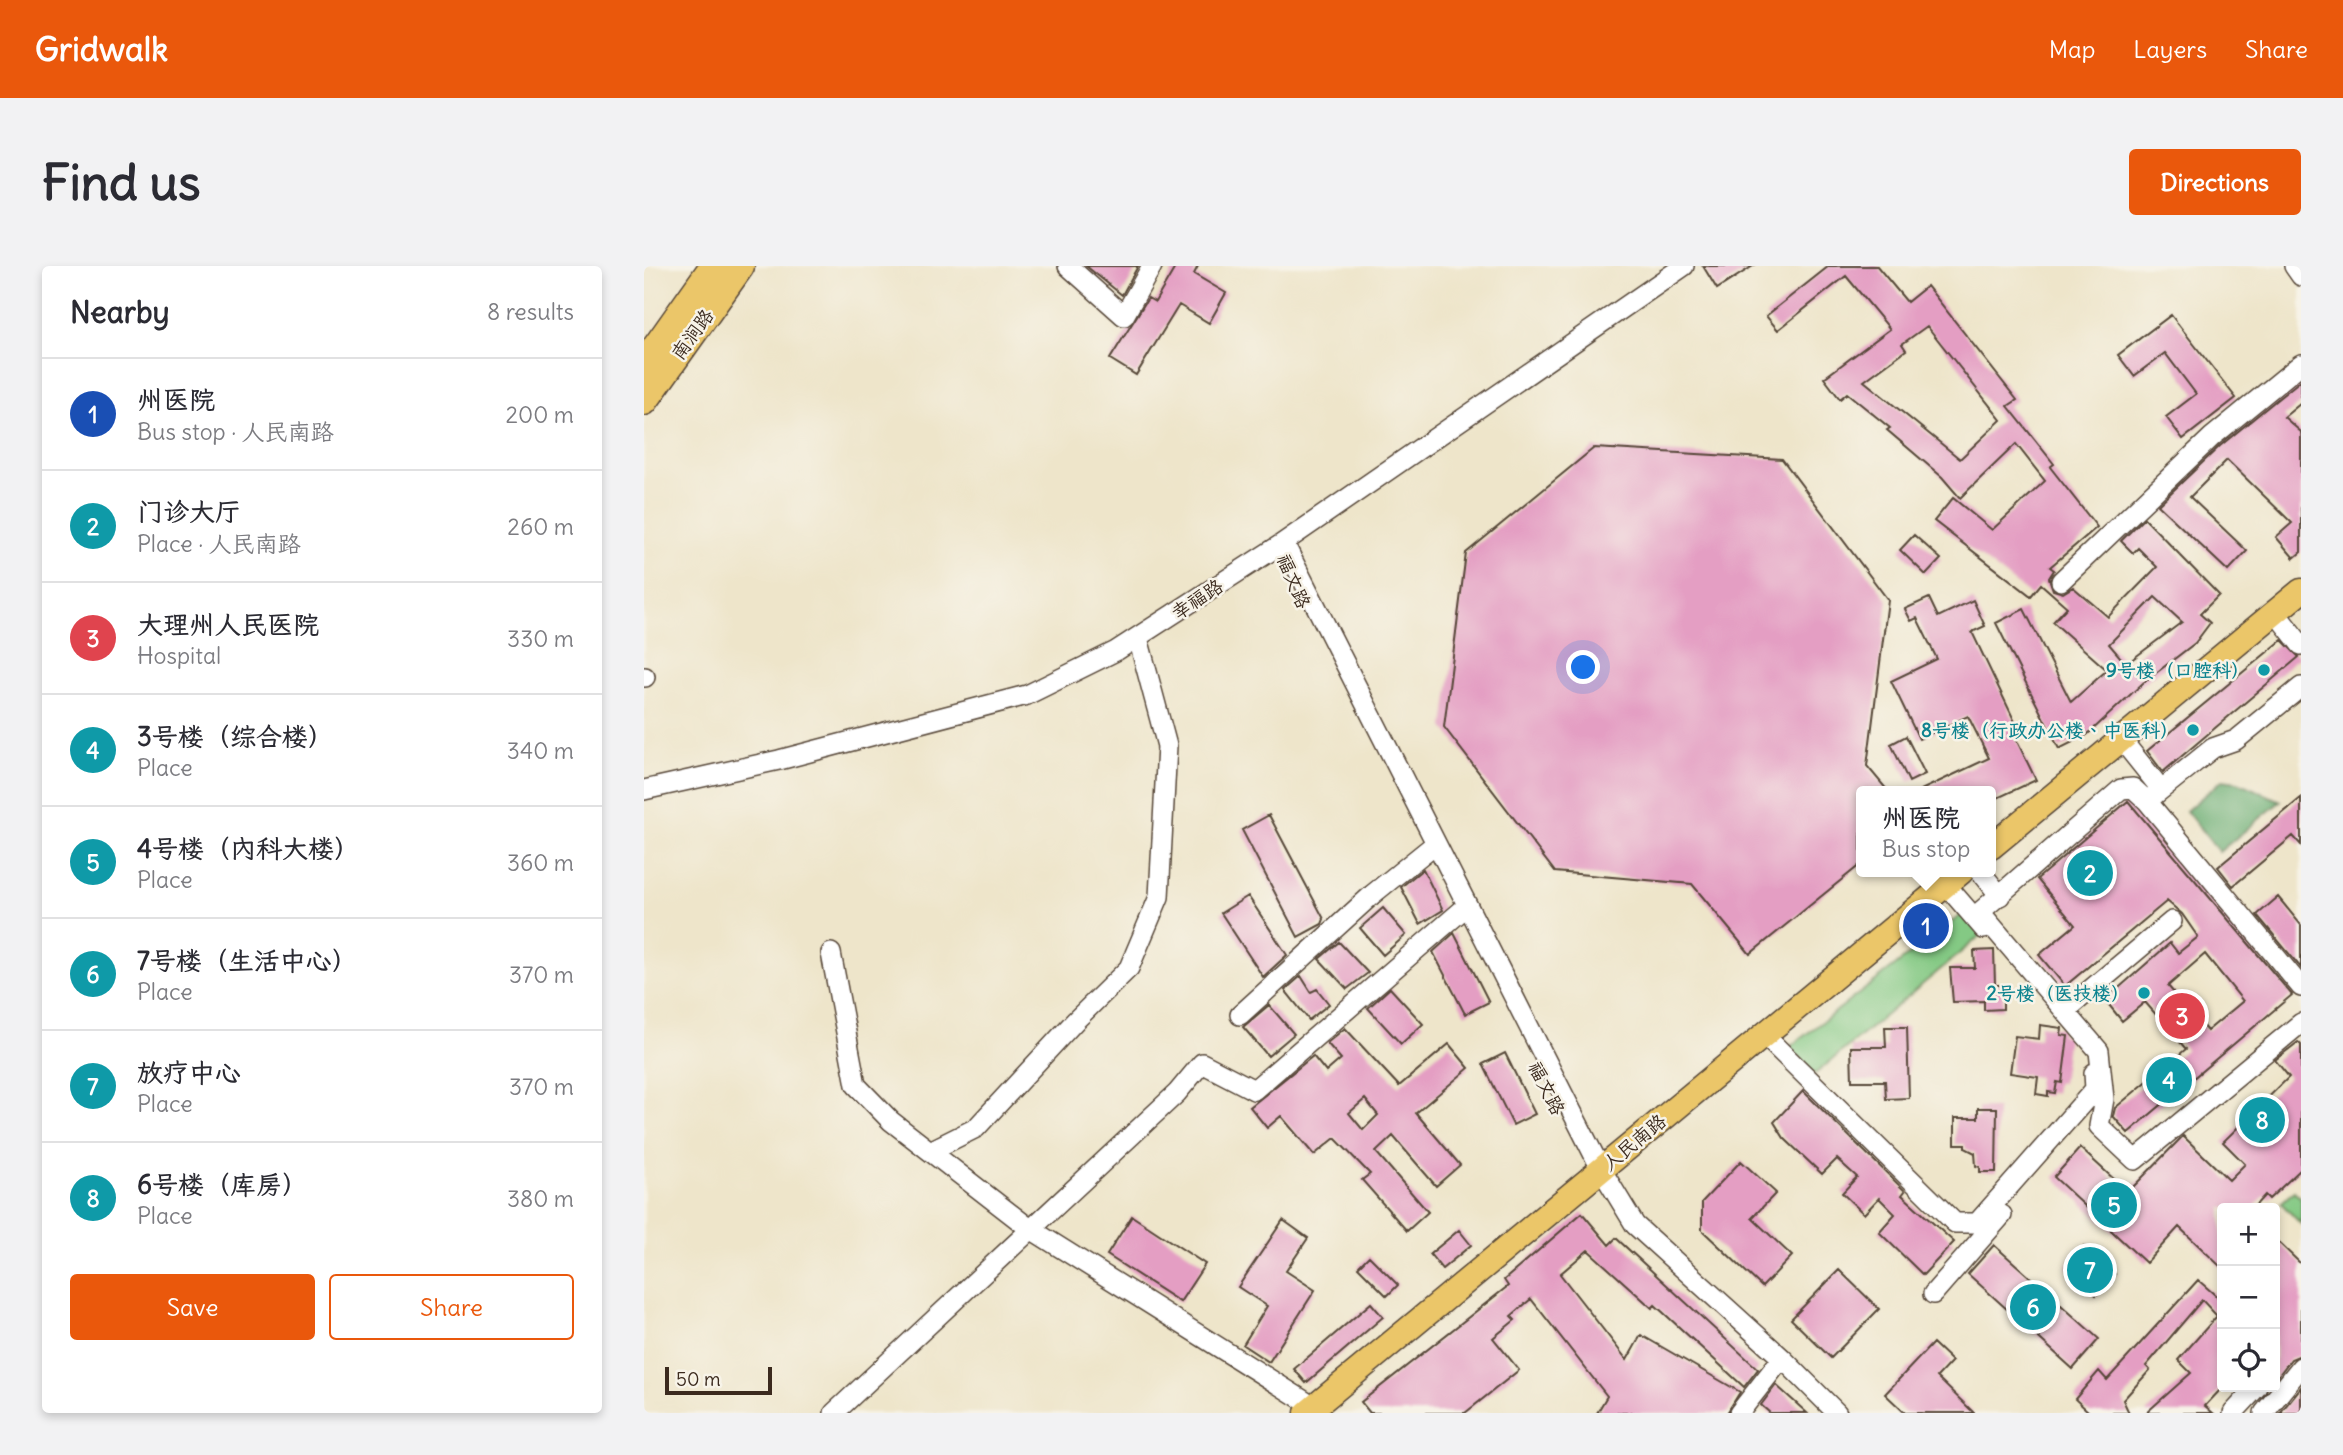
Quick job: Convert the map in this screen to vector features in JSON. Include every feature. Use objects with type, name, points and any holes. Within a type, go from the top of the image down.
[{"type":"highway","name":"南涧路","points":[[644,401],[650,364],[714,266]]},
{"type":"highway","name":"南涧路","points":[[650,364],[740,266]]},
{"type":"main road","points":[[1996,843],[2301,590]]},
{"type":"main road","name":"人民南路","points":[[1310,1410],[1954,878]]},
{"type":"street","points":[[1068,266],[1124,316],[1153,266]]},
{"type":"street","name":"幸福路","points":[[644,790],[779,760],[1027,695],[1138,638],[1280,545],[1684,266]]},
{"type":"street","points":[[2294,266],[2301,276]]},
{"type":"street","points":[[2061,581],[2211,437],[2301,363]]},
{"type":"street","name":"福文路","points":[[1280,545],[1287,549],[1431,848],[1628,1234],[1837,1413]]},
{"type":"street","points":[[2275,612],[2301,645]]},
{"type":"street","points":[[930,1151],[976,1128],[1076,1020],[1129,968],[1158,897],[1167,746],[1138,638]]},
{"type":"street","points":[[2154,795],[2213,748],[2236,740],[2301,687]]},
{"type":"street","points":[[2121,739],[2154,795],[2301,987]]},
{"type":"street","points":[[2154,795],[2133,788],[2121,789],[1980,912],[2099,1051],[2104,1099],[2099,1126],[2135,1160],[2301,1023]]},
{"type":"street","points":[[1240,1015],[1373,894],[1431,848]]},
{"type":"street","points":[[1985,877],[2000,897]]},
{"type":"street","points":[[1763,1035],[1955,1223],[1977,1223],[2095,1089],[2093,1058],[1954,878]]},
{"type":"street","points":[[834,1413],[1029,1228],[1177,1093],[1202,1063],[1254,1090],[1463,910]]},
{"type":"street","points":[[2065,1011],[2172,921]]},
{"type":"street","points":[[831,953],[856,1085],[891,1121],[1029,1228],[1310,1410]]},
{"type":"street","points":[[1933,1294],[2104,1099]]},
{"type":"street","points":[[2264,1413],[2300,1360]]},
{"type":"street","points":[[1739,1413],[1779,1362]]},
{"type":"street","name":"福文路","points":[[1779,1362],[1825,1413]]},
{"type":"street","points":[[2233,1413],[2252,1392]]},
{"type":"green space","points":[[2222,780],[2238,782],[2281,801],[2219,852],[2186,811]]},
{"type":"green space","points":[[1965,912],[1984,933],[1815,1074],[1787,1049]]},
{"type":"green space","points":[[2294,1191],[2301,1198],[2301,1224],[2281,1203]]},
{"type":"building","points":[[1086,266],[1138,266],[1122,295]]},
{"type":"building","points":[[1176,266],[1198,266],[1194,274],[1226,293],[1209,323],[1179,305],[1136,375],[1110,359],[1148,298],[1155,302]]},
{"type":"building","points":[[1703,266],[1753,266],[1717,289]]},
{"type":"building","points":[[1829,266],[1877,266],[1907,302],[1927,286],[2017,400],[2008,406],[2054,464],[2050,467],[2097,527],[2050,567],[2054,570],[2049,578],[2053,590],[2063,593],[2073,587],[2108,617],[2157,567],[2138,548],[2133,553],[2121,541],[2144,518],[2219,595],[2200,614],[2210,623],[2195,643],[2143,683],[2087,735],[2059,749],[1996,623],[2024,609],[2071,702],[2107,670],[2053,622],[2067,607],[2041,584],[2031,596],[1934,521],[1953,498],[1992,530],[2045,481],[2016,444],[1960,498],[1942,477],[1887,430],[1890,428],[1847,393],[1840,399],[1824,378],[1890,329],[1846,276],[1778,330],[1766,316]],"holes":[[[1927,326],[2001,420],[1960,459],[1864,381],[1906,350],[1902,344]],[[2155,597],[2182,622],[2126,664],[2109,644]]]},
{"type":"building","points":[[2171,315],[2236,398],[2183,439],[2166,417],[2196,394],[2165,353],[2134,376],[2118,355]]},
{"type":"building","points":[[2301,380],[2301,403],[2284,417],[2301,432],[2301,552],[2294,558],[2276,537],[2292,523],[2227,460],[2190,497],[2247,551],[2228,571],[2158,505],[2220,446]]},
{"type":"building","points":[[1594,448],[1782,459],[1888,600],[1867,766],[1884,786],[1856,786],[1856,868],[1750,954],[1692,884],[1555,872],[1444,727],[1466,553]]},
{"type":"building","points":[[1914,535],[1941,559],[1926,575],[1900,550]]},
{"type":"building","points":[[1929,598],[1938,617],[1973,600],[1985,626],[1972,632],[2016,724],[2010,727],[2036,780],[1996,799],[1996,786],[1930,786],[1989,758],[1968,716],[1919,739],[1891,681],[1937,659],[1917,618],[1911,621],[1905,609]]},
{"type":"building","points":[[2282,640],[2299,657],[2163,772],[2147,751]]},
{"type":"building","points":[[1906,736],[1925,774],[1909,782],[1891,744]]},
{"type":"building","points":[[2301,798],[2301,845],[2293,836],[2233,886],[2218,867]]},
{"type":"building","points":[[2128,801],[2292,995],[2128,1133],[2113,1116],[2115,1108],[2186,1049],[2145,1002],[2122,1021],[2105,1000],[2170,943],[2178,953],[2198,937],[2182,914],[2167,901],[2065,986],[2039,955],[2075,925],[2037,879]],"holes":[[[2205,954],[2243,1001],[2207,1031],[2168,986]]]},
{"type":"building","points":[[1269,815],[1324,919],[1322,924],[1298,937],[1242,830]]},
{"type":"building","points":[[1423,869],[1443,910],[1420,924],[1401,887]]},
{"type":"building","points":[[1248,896],[1287,955],[1263,977],[1221,913]]},
{"type":"building","points":[[2278,897],[2301,925],[2301,968],[2257,915]]},
{"type":"building","points":[[1383,908],[1406,935],[1383,955],[1360,928]]},
{"type":"building","points":[[1454,933],[1489,1002],[1465,1014],[1433,952]]},
{"type":"building","points":[[1339,942],[1368,973],[1347,989],[1319,959]]},
{"type":"building","points":[[1994,950],[1995,985],[2003,985],[2003,1009],[1984,1010],[1984,1001],[1953,1002],[1950,968],[1975,968],[1974,951]]},
{"type":"building","points":[[1301,976],[1311,992],[1317,989],[1329,1004],[1309,1020],[1285,990]]},
{"type":"building","points":[[1390,988],[1423,1024],[1401,1044],[1368,1008]]},
{"type":"building","points":[[1269,1005],[1294,1034],[1268,1056],[1243,1027]]},
{"type":"building","points":[[2040,1025],[2062,1028],[2061,1035],[2068,1036],[2062,1083],[2057,1082],[2055,1093],[2048,1092],[2048,1096],[2036,1094],[2038,1077],[2010,1073],[2015,1036],[2039,1039]]},
{"type":"building","points":[[1885,1027],[1907,1027],[1909,1098],[1886,1099],[1885,1081],[1852,1081],[1851,1047],[1886,1047]]},
{"type":"building","points":[[1345,1028],[1399,1086],[1449,1044],[1469,1068],[1416,1113],[1460,1165],[1436,1186],[1393,1136],[1376,1152],[1428,1212],[1407,1231],[1362,1180],[1370,1174],[1335,1138],[1314,1155],[1281,1116],[1267,1128],[1250,1107],[1313,1056],[1326,1072],[1341,1059],[1327,1043]],"holes":[[[1365,1099],[1378,1115],[1363,1130],[1349,1113]]]},
{"type":"building","points":[[2298,1042],[2301,1045],[2301,1169],[2269,1199],[2265,1195],[2258,1203],[2217,1203],[2217,1263],[2179,1227],[2146,1263],[2054,1177],[2080,1148],[2128,1192],[2183,1136],[2229,1180],[2245,1164],[2223,1142],[2289,1077],[2275,1060]]},
{"type":"building","points":[[1505,1053],[1535,1114],[1513,1125],[1483,1064]]},
{"type":"building","points":[[1803,1091],[1905,1191],[1902,1195],[1954,1242],[1923,1275],[1879,1232],[1895,1214],[1879,1198],[1864,1214],[1842,1193],[1857,1177],[1837,1159],[1822,1174],[1784,1138],[1774,1122]]},
{"type":"building","points":[[1978,1108],[1997,1108],[1996,1172],[1980,1172],[1980,1167],[1976,1166],[1975,1153],[1965,1148],[1965,1144],[1955,1144],[1955,1118],[1978,1118]]},
{"type":"building","points":[[1741,1161],[1776,1193],[1752,1218],[1792,1256],[1762,1287],[1702,1230],[1702,1202]]},
{"type":"building","points":[[1582,1213],[1609,1245],[1616,1238],[1758,1369],[1744,1387],[1655,1305],[1652,1308],[1588,1250],[1560,1274],[1627,1360],[1641,1335],[1740,1392],[1727,1413],[1597,1413],[1607,1396],[1531,1299],[1511,1316],[1515,1320],[1493,1338],[1519,1370],[1465,1413],[1370,1413],[1361,1402],[1508,1286],[1504,1280]]},
{"type":"building","points":[[1132,1216],[1205,1264],[1180,1302],[1107,1255]]},
{"type":"building","points":[[1283,1220],[1308,1238],[1286,1271],[1315,1290],[1269,1362],[1243,1345],[1267,1306],[1238,1287]]},
{"type":"building","points":[[1459,1230],[1471,1245],[1442,1269],[1430,1254]]},
{"type":"building","points":[[2280,1244],[2301,1264],[2301,1355],[2291,1359],[2280,1373]]},
{"type":"building","points":[[1994,1245],[2099,1339],[2073,1369],[1968,1274]]},
{"type":"building","points":[[2084,1246],[2115,1274],[2096,1295],[2066,1267]]},
{"type":"building","points":[[1369,1256],[1398,1285],[1387,1296],[1358,1267]]},
{"type":"building","points":[[1839,1270],[1879,1309],[1831,1358],[1791,1319]]},
{"type":"building","points":[[2198,1280],[2217,1297],[2217,1316],[2202,1300],[2146,1366],[2150,1370],[2123,1400],[2129,1413],[2090,1413],[2075,1399],[2099,1371],[2107,1380]]},
{"type":"building","points":[[1371,1303],[1383,1317],[1306,1383],[1294,1369]]},
{"type":"building","points":[[2217,1316],[2218,1392],[2205,1406],[2213,1413],[2146,1413],[2191,1373],[2178,1360]]},
{"type":"building","points":[[1933,1343],[1952,1361],[1937,1377],[1974,1413],[1905,1413],[1885,1394]]},
{"type":"building","points":[[1776,1385],[1807,1413],[1770,1413],[1761,1405]]},
{"type":"building","points":[[2301,1387],[2301,1413],[2280,1413]]},
{"type":"place","name":"9号楼（口腔科）","points":[[2264,670]]},
{"type":"place","name":"8号楼（行政办公楼、中医科）","points":[[2193,730]]},
{"type":"place","name":"门诊大厅","points":[[2090,873]]},
{"type":"place","name":"州医院","points":[[1926,926]]},
{"type":"place","name":"2号楼（医技楼）","points":[[2144,993]]},
{"type":"place","name":"大理州人民医院","points":[[2182,1016]]},
{"type":"place","name":"3号楼（综合楼）","points":[[2169,1080]]},
{"type":"place","name":"6号楼（库房）","points":[[2262,1120]]},
{"type":"place","name":"4号楼（内科大楼）","points":[[2114,1205]]},
{"type":"place","name":"放疗中心","points":[[2090,1270]]},
{"type":"place","name":"7号楼（生活中心）","points":[[2033,1307]]}]
